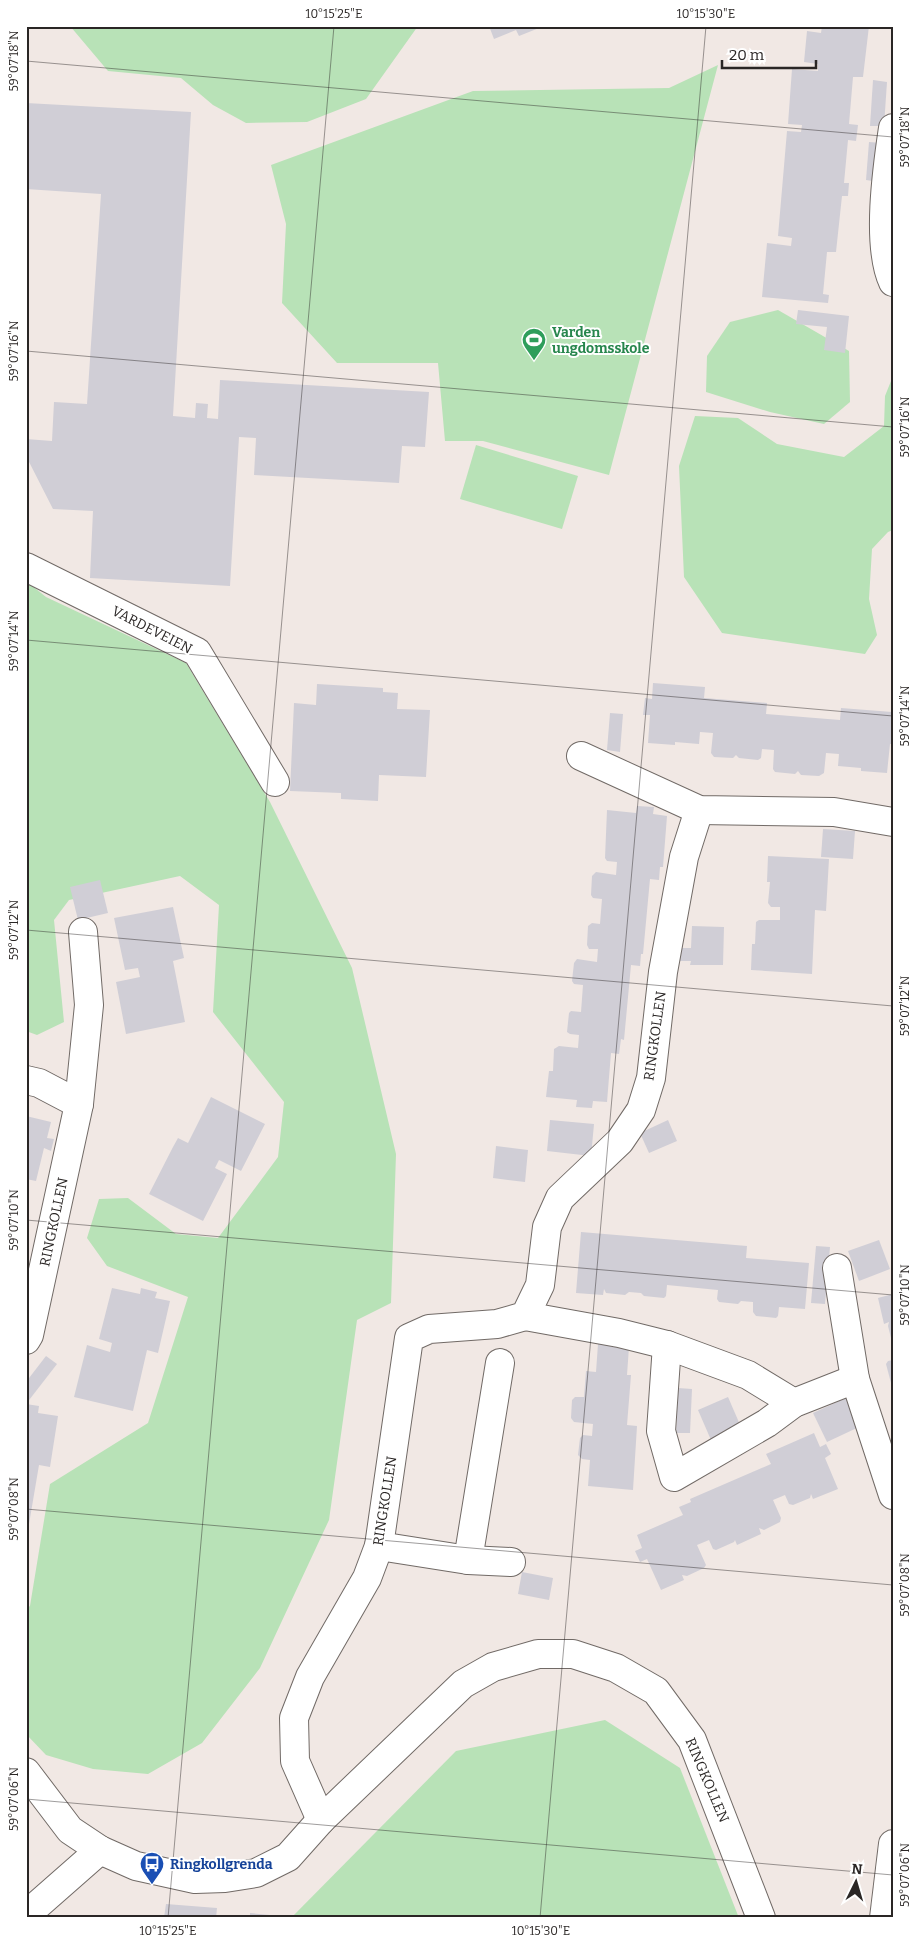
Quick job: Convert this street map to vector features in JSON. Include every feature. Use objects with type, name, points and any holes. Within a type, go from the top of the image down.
[{"type":"street","points":[[893,128],[886,179],[884,233],[888,273],[893,282]]},
{"type":"street","name":"VARDEVEIEN","points":[[26,568],[197,652],[275,782]]},
{"type":"street","points":[[581,756],[699,810],[834,812],[893,822]]},
{"type":"street","name":"RINGKOLLEN","points":[[526,1316],[540,1285],[547,1227],[560,1198],[620,1141],[641,1110],[651,1078],[663,972],[684,857],[699,810]]},
{"type":"street","name":"RINGKOLLEN","points":[[26,1340],[29,1335],[79,1104],[89,1005],[83,932]]},
{"type":"street","points":[[26,1080],[38,1083],[79,1104]]},
{"type":"street","points":[[837,1268],[855,1379],[893,1495]]},
{"type":"street","name":"RINGKOLLEN","points":[[321,1820],[295,1761],[294,1718],[310,1677],[367,1578],[379,1546],[409,1338],[429,1329],[497,1324],[526,1316],[619,1333],[667,1345],[748,1375],[794,1403]]},
{"type":"street","points":[[667,1345],[661,1431],[674,1477],[767,1423],[794,1403],[855,1379]]},
{"type":"street","points":[[468,1560],[500,1363]]},
{"type":"street","points":[[379,1546],[468,1560],[511,1562]]},
{"type":"street","name":"RINGKOLLEN","points":[[26,1772],[70,1830],[100,1850],[136,1866],[195,1879],[225,1878],[256,1873],[288,1857],[321,1820],[463,1684],[493,1667],[538,1654],[573,1654],[616,1668],[656,1691],[692,1740],[760,1918]]},
{"type":"street","points":[[884,1918],[893,1844]]},
{"type":"street","points":[[28,1918],[34,1908],[100,1850]]},
{"type":"green space","points":[[70,26],[418,26],[366,99],[307,122],[246,123],[213,105],[181,78],[108,71]]},
{"type":"green space","points":[[718,65],[609,475],[483,441],[445,441],[438,363],[337,363],[282,303],[286,224],[271,165],[473,91],[669,88]]},
{"type":"green space","points":[[778,310],[849,351],[850,402],[824,424],[770,412],[706,392],[707,356],[730,322]]},
{"type":"green space","points":[[893,376],[893,530],[888,532],[872,549],[869,599],[877,635],[865,654],[722,633],[684,577],[679,466],[695,416],[738,418],[777,444],[844,457],[884,426],[885,396]]},
{"type":"green space","points":[[476,445],[578,476],[562,529],[460,499]]},
{"type":"green space","points":[[26,581],[46,597],[186,663],[270,802],[352,968],[396,1154],[391,1303],[357,1320],[329,1520],[260,1668],[202,1743],[148,1774],[93,1769],[46,1755],[26,1734],[26,1609],[30,1606],[50,1484],[148,1423],[188,1297],[107,1266],[87,1238],[99,1199],[128,1198],[176,1234],[218,1238],[278,1157],[284,1102],[213,1012],[219,905],[180,876],[69,900],[54,920],[64,1022],[37,1035],[26,1031]]},
{"type":"green space","points":[[605,1720],[680,1768],[739,1918],[291,1918],[456,1751]]},
{"type":"building","points":[[489,26],[544,26],[519,36],[516,30],[494,39]]},
{"type":"building","points":[[822,26],[869,26],[863,77],[853,77],[849,124],[858,125],[856,141],[848,140],[844,183],[849,183],[848,196],[842,196],[836,252],[827,252],[823,294],[829,295],[828,303],[762,297],[767,243],[791,246],[792,238],[778,236],[787,131],[801,132],[802,125],[788,124],[792,69],[818,71],[818,64],[804,62],[807,31],[821,33]]},
{"type":"building","points":[[873,80],[887,82],[884,126],[870,126]]},
{"type":"building","points":[[26,103],[191,112],[173,416],[195,418],[196,403],[208,404],[207,418],[218,419],[220,380],[429,392],[425,447],[402,446],[399,483],[254,475],[256,438],[239,437],[230,586],[90,578],[93,511],[53,509],[26,456],[26,439],[52,441],[54,402],[87,404],[101,194],[26,189]]},
{"type":"building","points":[[869,142],[882,143],[879,182],[866,180]]},
{"type":"building","points":[[798,310],[849,316],[845,353],[824,350],[827,327],[796,324]]},
{"type":"building","points":[[653,683],[705,687],[704,698],[767,703],[766,714],[840,720],[841,708],[892,712],[893,744],[890,744],[887,773],[861,771],[861,768],[838,766],[839,754],[826,753],[824,773],[819,776],[801,775],[798,771],[795,774],[775,772],[773,769],[774,750],[762,749],[761,758],[758,760],[739,758],[736,755],[733,758],[714,757],[711,753],[713,733],[700,732],[699,744],[675,742],[675,745],[648,743],[650,715],[643,715],[645,698],[652,699]]},
{"type":"building","points":[[317,684],[383,688],[383,692],[398,693],[397,709],[430,710],[426,777],[379,775],[378,801],[341,799],[341,793],[290,791],[294,703],[316,705]]},
{"type":"building","points":[[610,713],[623,714],[620,752],[607,750]]},
{"type":"building","points":[[637,806],[654,807],[653,814],[667,816],[663,867],[660,867],[659,880],[650,879],[643,954],[641,954],[640,966],[631,965],[624,1040],[621,1039],[619,1054],[611,1053],[607,1102],[593,1101],[592,1108],[576,1107],[577,1100],[546,1097],[549,1071],[553,1071],[554,1049],[559,1046],[578,1048],[579,1035],[567,1032],[569,1013],[571,1011],[581,1012],[583,985],[574,984],[572,981],[574,963],[577,959],[597,962],[598,949],[589,949],[587,945],[588,926],[592,923],[600,924],[602,899],[593,898],[591,895],[592,876],[596,872],[616,875],[617,862],[607,861],[605,858],[607,810],[636,813]]},
{"type":"building","points":[[823,829],[855,831],[853,859],[821,857]]},
{"type":"building","points":[[768,856],[829,859],[826,911],[815,910],[812,974],[751,970],[752,944],[755,944],[756,922],[759,920],[780,920],[780,907],[771,907],[768,903],[770,882],[767,882]]},
{"type":"building","points":[[100,880],[108,913],[78,920],[70,887]]},
{"type":"building","points":[[173,907],[184,958],[173,961],[185,1022],[126,1034],[116,982],[140,977],[138,968],[125,970],[114,918]]},
{"type":"building","points":[[692,926],[724,927],[723,965],[690,965],[691,961],[680,961],[680,948],[691,948]]},
{"type":"building","points":[[211,1097],[265,1124],[241,1171],[219,1160],[215,1168],[227,1174],[203,1221],[149,1194],[178,1138],[188,1143]]},
{"type":"building","points":[[26,1116],[51,1122],[47,1138],[54,1139],[51,1151],[44,1148],[36,1181],[26,1179]]},
{"type":"building","points":[[550,1120],[594,1124],[591,1156],[547,1151]]},
{"type":"building","points":[[668,1120],[677,1141],[649,1153],[640,1133]]},
{"type":"building","points":[[496,1146],[528,1150],[525,1182],[493,1178]]},
{"type":"building","points":[[581,1232],[747,1246],[746,1258],[809,1263],[805,1309],[779,1307],[776,1318],[756,1316],[753,1312],[753,1302],[741,1301],[738,1304],[719,1302],[717,1299],[718,1290],[667,1285],[664,1298],[644,1296],[641,1293],[629,1292],[625,1295],[606,1293],[604,1289],[603,1295],[576,1293]]},
{"type":"building","points":[[879,1240],[890,1269],[859,1281],[848,1251]]},
{"type":"building","points":[[816,1246],[830,1247],[825,1304],[811,1303]]},
{"type":"building","points":[[112,1288],[140,1294],[141,1288],[157,1292],[155,1298],[170,1301],[158,1353],[147,1350],[133,1411],[74,1397],[87,1345],[110,1352],[112,1343],[99,1339]]},
{"type":"building","points":[[893,1294],[892,1342],[888,1326],[889,1322],[884,1324],[878,1298]]},
{"type":"building","points":[[598,1344],[629,1347],[627,1375],[631,1375],[627,1425],[637,1426],[633,1490],[588,1486],[590,1460],[582,1459],[578,1455],[580,1438],[583,1435],[592,1436],[593,1424],[574,1422],[571,1418],[572,1400],[575,1397],[584,1397],[586,1371],[596,1372]]},
{"type":"building","points":[[46,1356],[57,1364],[26,1404],[26,1382]]},
{"type":"building","points":[[893,1360],[893,1384],[891,1383],[886,1364],[888,1361]]},
{"type":"building","points":[[678,1388],[692,1389],[690,1433],[676,1433]]},
{"type":"building","points":[[728,1397],[741,1427],[711,1440],[698,1410]]},
{"type":"building","points":[[846,1398],[859,1427],[827,1442],[813,1413]]},
{"type":"building","points":[[26,1404],[39,1406],[38,1413],[58,1416],[50,1467],[39,1465],[27,1536]]},
{"type":"building","points":[[814,1433],[820,1447],[826,1444],[831,1454],[825,1458],[838,1489],[813,1499],[811,1494],[810,1498],[793,1505],[789,1504],[785,1495],[773,1500],[781,1518],[780,1522],[764,1530],[759,1528],[761,1534],[737,1545],[735,1540],[716,1550],[713,1549],[709,1540],[697,1545],[706,1565],[704,1568],[687,1576],[682,1575],[684,1580],[661,1590],[647,1559],[640,1562],[635,1551],[642,1548],[637,1535],[683,1515],[679,1507],[691,1502],[690,1499],[771,1464],[766,1454]]},
{"type":"building","points":[[522,1572],[553,1578],[549,1600],[518,1594]]},
{"type":"building","points":[[166,1904],[217,1908],[216,1918],[164,1918]]},
{"type":"building","points":[[250,1913],[280,1916],[280,1918],[250,1918]]},
{"type":"place","name":"Varden ungdomsskole","points":[[534,361]]},
{"type":"place","name":"Ringkollgrenda","points":[[152,1885]]}]
